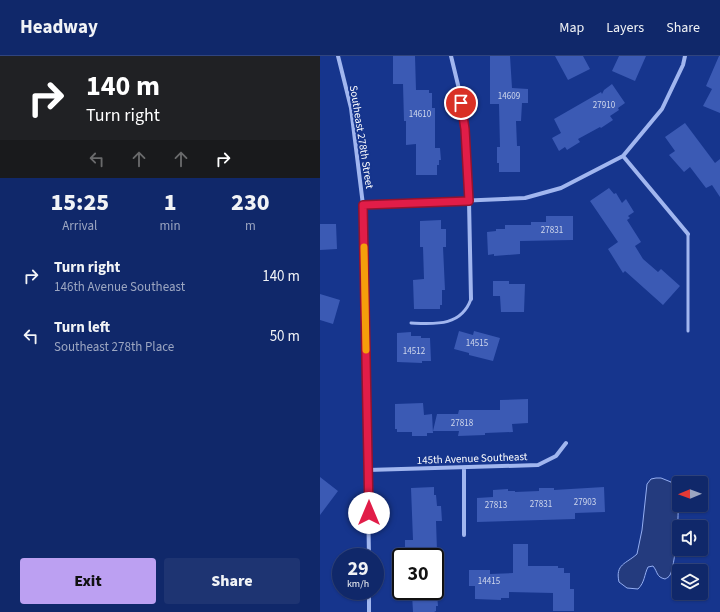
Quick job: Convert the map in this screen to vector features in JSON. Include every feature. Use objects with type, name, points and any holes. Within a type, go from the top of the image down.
[{"type":"street","name":"Southeast 278th Street","points":[[338,56],[351,108],[363,205],[369,548]]},
{"type":"street","points":[[451,56],[459,89],[465,129],[469,201],[471,300]]},
{"type":"street","points":[[363,205],[524,198],[561,188],[623,156],[662,109],[683,65],[685,56]]},
{"type":"street","points":[[623,156],[688,234]]},
{"type":"street","name":"145th Avenue Southeast","points":[[368,470],[538,465],[556,456],[566,442]]},
{"type":"street","points":[[464,468],[464,535]]},
{"type":"street","points":[[369,600],[369,612]]},
{"type":"lane","points":[[688,234],[688,331]]},
{"type":"lane","points":[[411,323],[440,324],[452,320],[462,314],[468,307],[471,300]]},
{"type":"water","points":[[661,478],[671,482],[672,484],[672,512],[678,512],[678,520],[672,520],[672,556],[674,556],[672,570],[670,576],[665,579],[659,576],[653,566],[648,567],[643,581],[638,589],[627,588],[619,582],[619,571],[622,565],[637,554],[642,530],[647,484],[651,479]]},
{"type":"building","points":[[393,56],[415,56],[416,90],[429,90],[429,93],[432,93],[432,108],[435,108],[435,148],[440,148],[441,160],[439,160],[439,165],[437,165],[437,175],[416,175],[416,144],[406,145],[403,84],[393,84]]},
{"type":"building","points":[[490,56],[510,56],[512,88],[528,89],[528,103],[522,103],[521,121],[516,121],[517,146],[520,146],[520,172],[499,172],[499,163],[497,163],[497,147],[500,147],[499,104],[490,104]]},
{"type":"building","points":[[555,56],[583,56],[590,69],[568,80]]},
{"type":"building","points":[[619,56],[646,56],[635,81],[612,71]]},
{"type":"building","points":[[719,56],[720,113],[703,106],[712,89],[706,86]]},
{"type":"building","points":[[612,84],[625,103],[618,108],[619,110],[610,116],[613,120],[601,128],[600,127],[578,139],[580,142],[567,150],[565,147],[559,151],[552,138],[561,133],[554,119],[601,92],[602,94],[604,90]]},
{"type":"building","points":[[685,123],[715,163],[720,159],[720,197],[712,185],[706,188],[690,167],[684,172],[669,155],[675,151],[665,137]]},
{"type":"building","points":[[609,188],[614,194],[616,193],[622,203],[626,199],[634,212],[628,216],[630,218],[627,220],[641,242],[635,246],[643,259],[658,272],[661,269],[680,286],[663,305],[625,271],[623,273],[608,249],[618,242],[590,201]]},
{"type":"building","points":[[546,216],[573,216],[573,240],[520,241],[520,254],[488,255],[487,232],[496,231],[496,229],[505,229],[505,225],[531,225],[531,222],[546,222]]},
{"type":"building","points":[[441,220],[441,229],[446,229],[446,247],[443,247],[445,290],[442,290],[442,305],[440,305],[440,309],[414,309],[413,280],[424,279],[423,247],[420,247],[420,221]]},
{"type":"building","points":[[320,224],[336,224],[337,249],[320,250]]},
{"type":"building","points":[[493,281],[509,281],[509,284],[525,284],[524,312],[501,312],[500,296],[493,296]]},
{"type":"building","points":[[320,294],[340,300],[333,324],[320,320]]},
{"type":"building","points":[[459,331],[473,335],[474,331],[500,338],[493,361],[469,355],[469,353],[454,349]]},
{"type":"building","points":[[411,332],[411,336],[430,338],[431,361],[422,361],[422,363],[397,362],[397,333]]},
{"type":"building","points":[[528,399],[528,423],[512,424],[513,432],[458,436],[459,431],[433,431],[437,414],[458,414],[459,410],[500,410],[500,400]]},
{"type":"building","points":[[423,403],[424,415],[432,414],[433,433],[427,433],[427,436],[412,436],[412,432],[397,432],[397,429],[395,429],[395,404]]},
{"type":"building","points":[[320,477],[338,491],[320,515]]},
{"type":"building","points":[[434,487],[434,495],[436,495],[437,506],[441,506],[442,521],[436,521],[437,548],[405,548],[405,540],[413,540],[411,488]]},
{"type":"building","points":[[604,487],[605,512],[575,513],[575,519],[477,522],[477,498],[493,497],[493,490],[508,489],[508,491],[515,492],[539,491],[539,488],[554,488],[554,490]]},
{"type":"building","points":[[513,544],[528,544],[528,566],[558,566],[558,568],[564,568],[564,573],[570,573],[570,589],[574,589],[574,611],[553,611],[553,593],[509,592],[509,598],[501,598],[501,600],[475,599],[475,586],[469,586],[469,570],[490,570],[490,574],[513,573]]},
{"type":"building","points":[[412,600],[438,600],[438,606],[436,606],[436,611],[434,612],[413,612]]},
{"type":"slow traffic","points":[[364,247],[366,350]]},
{"type":"route","points":[[369,513],[363,205],[469,201],[465,129],[461,103]]}]
